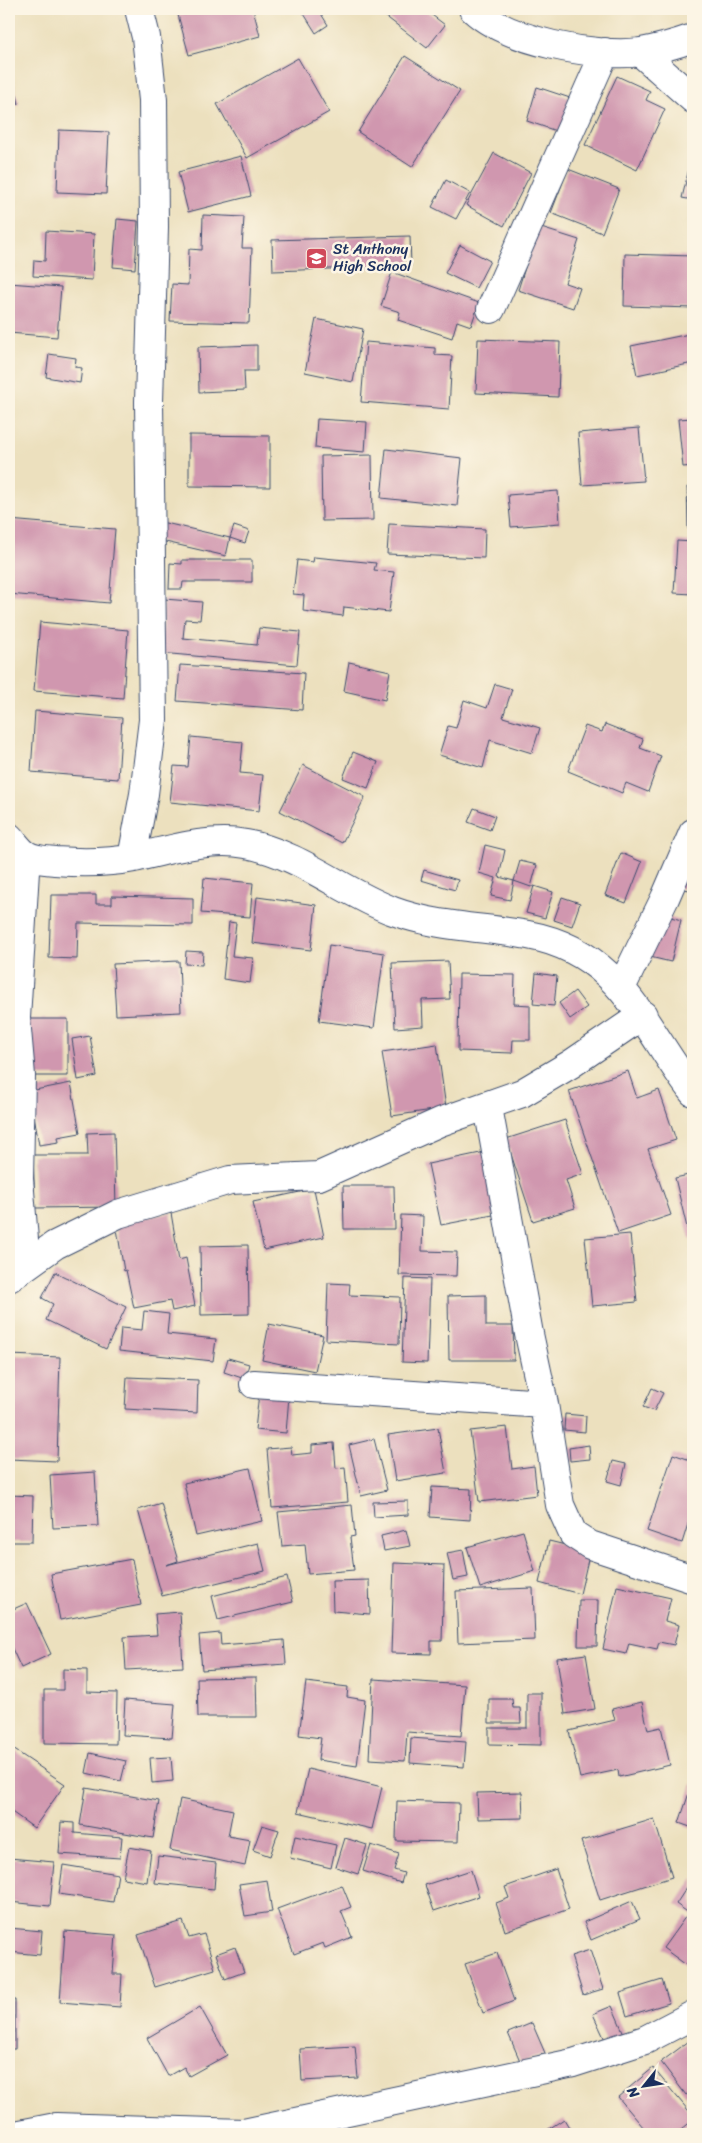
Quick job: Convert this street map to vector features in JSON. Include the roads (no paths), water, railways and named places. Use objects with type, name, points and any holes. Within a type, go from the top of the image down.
[{"type":"street","points":[[132,858],[144,794],[152,720],[149,402],[154,227],[152,100],[146,37],[139,9]]},
{"type":"street","points":[[472,9],[499,27],[539,43],[605,52],[640,52],[693,38]]},
{"type":"street","points":[[491,309],[605,52]]},
{"type":"street","points":[[640,52],[693,99]]},
{"type":"street","points":[[621,988],[666,898],[693,833]]},
{"type":"street","points":[[17,1271],[21,1076],[16,1018],[17,846],[44,860],[97,863],[132,858],[191,845],[245,843],[312,867],[364,898],[394,911],[470,927],[530,935],[567,946],[597,964],[621,988],[643,1015],[673,1066],[693,1092]]},
{"type":"street","points":[[17,1271],[55,1245],[118,1214],[230,1180],[319,1176],[440,1122],[522,1093],[571,1064],[643,1015]]},
{"type":"street","points":[[488,1106],[529,1334],[544,1404],[560,1505],[573,1534],[590,1545],[693,1579]]},
{"type":"street","points":[[254,1384],[544,1404]]},
{"type":"street","points":[[20,2134],[56,2127],[244,2133],[573,2063],[646,2040],[693,2015]]},
{"type":"place","name":"St Anthony High School","points":[[317,258]]}]
